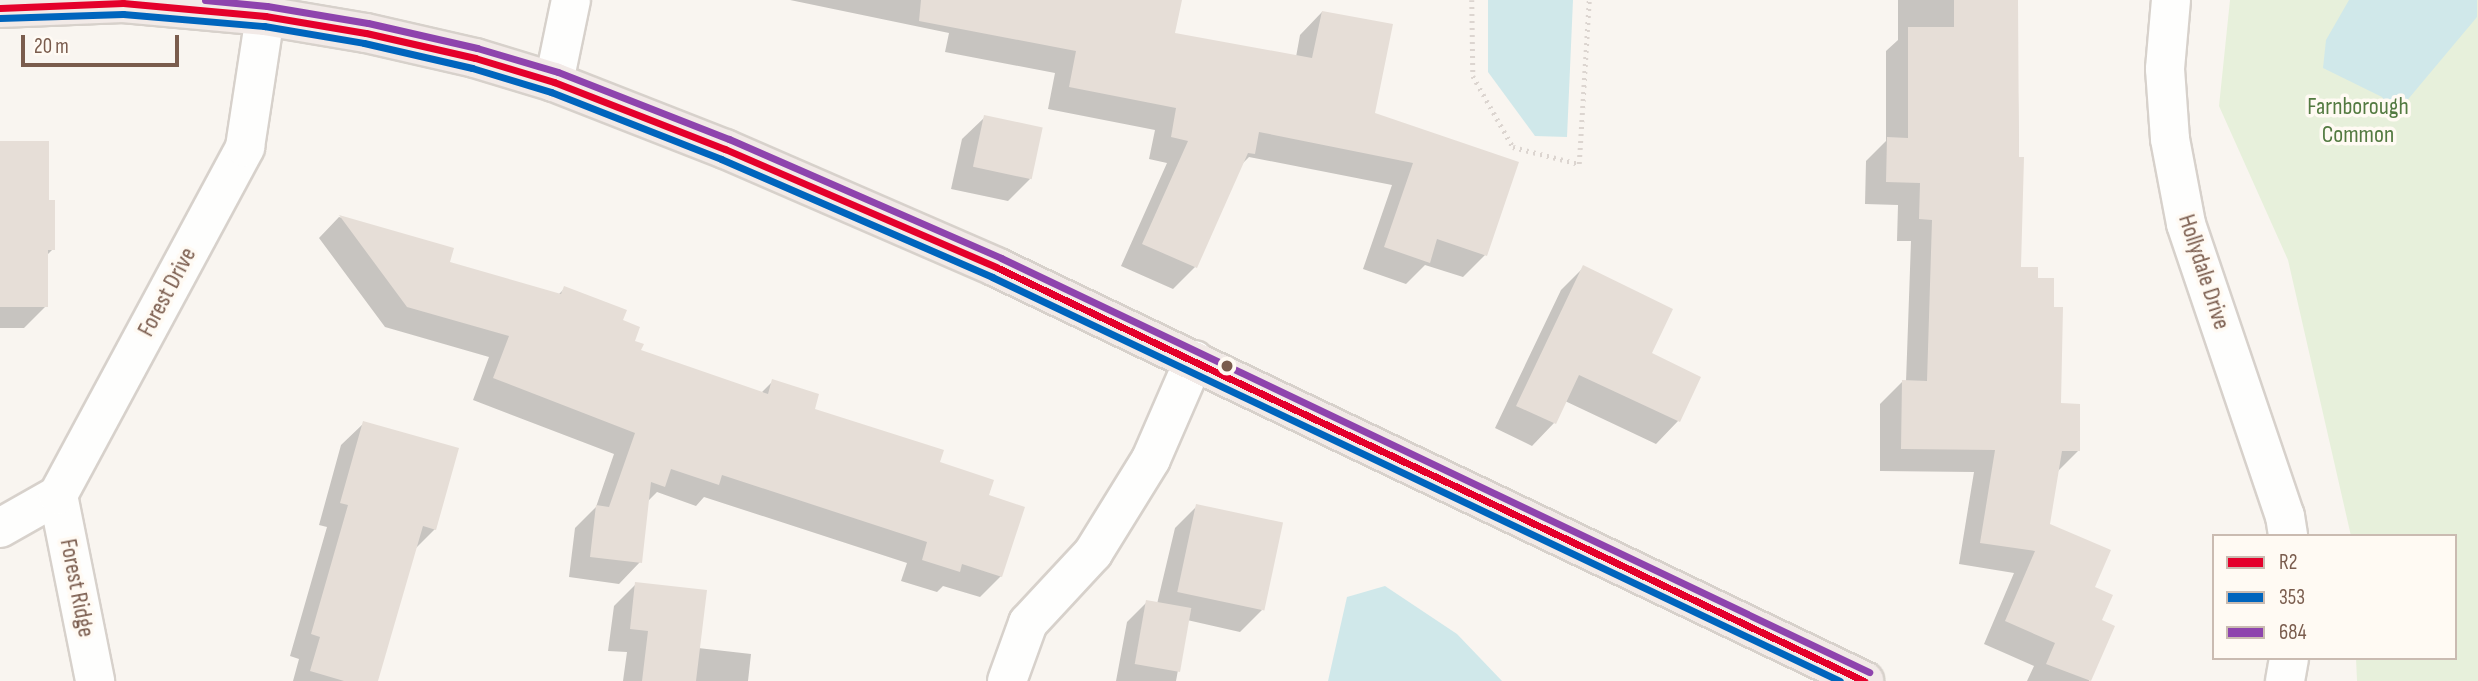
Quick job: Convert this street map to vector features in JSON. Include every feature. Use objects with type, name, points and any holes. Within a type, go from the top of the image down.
[{"type":"highway","points":[[0,8],[136,4],[265,16],[366,33],[475,58],[554,82],[808,184],[1194,360],[1864,681]]},
{"type":"street","points":[[554,82],[571,0]]},
{"type":"street","name":"Hollydale Drive","points":[[2171,0],[2165,69],[2170,139],[2186,224],[2285,516],[2288,534]]},
{"type":"street","name":"Forest Drive","points":[[58,495],[245,147],[265,16]]},
{"type":"street","points":[[1007,681],[1028,623],[1093,553],[1151,459],[1194,360]]},
{"type":"street","points":[[0,527],[58,495]]},
{"type":"street","name":"Forest Ridge","points":[[58,495],[95,681]]},
{"type":"street","points":[[2285,681],[2289,660]]},
{"type":"path","points":[[1472,0],[1473,76],[1513,146],[1579,164],[1589,0]]},
{"type":"green space","name":"Farnborough Common","points":[[2230,0],[2478,0],[2478,681],[2357,681],[2356,660],[2457,660],[2457,534],[2351,534],[2288,260],[2219,106]]},
{"type":"water","points":[[1488,0],[1573,0],[1567,137],[1535,136],[1488,72]]},
{"type":"water","points":[[2349,0],[2477,0],[2477,17],[2394,116],[2382,97],[2323,68],[2326,40]]},
{"type":"water","points":[[1385,586],[1457,634],[1502,681],[1328,681],[1347,597]]},
{"type":"building","points":[[921,0],[1182,0],[1175,33],[1312,58],[1322,11],[1393,24],[1375,113],[1519,162],[1487,256],[1437,239],[1430,263],[1384,247],[1413,163],[1259,132],[1255,154],[1248,153],[1197,268],[1142,244],[1188,141],[1171,137],[1176,108],[1069,87],[1076,51],[919,21]]},
{"type":"building","points":[[1954,0],[2018,0],[2019,157],[2024,157],[2021,267],[2038,267],[2038,278],[2054,278],[2054,307],[2063,307],[2061,403],[2080,404],[2080,451],[2062,451],[2050,524],[2111,550],[2095,587],[2113,595],[2102,620],[2115,626],[2091,681],[2046,664],[2055,643],[2005,621],[2035,551],[1980,543],[1995,450],[1901,449],[1902,380],[1927,381],[1932,220],[1919,219],[1920,183],[1886,182],[1887,137],[1908,138],[1908,27],[1954,27]]},
{"type":"building","points":[[984,115],[1043,127],[1032,179],[973,167]]},
{"type":"building","points":[[0,141],[49,141],[49,200],[55,200],[55,250],[48,250],[48,307],[0,307]]},
{"type":"building","points":[[339,215],[454,248],[450,262],[561,294],[564,286],[627,310],[623,320],[640,327],[635,341],[644,344],[641,350],[768,394],[772,379],[819,394],[815,409],[944,450],[940,462],[994,480],[989,495],[1025,507],[1002,577],[962,564],[960,572],[922,560],[927,542],[722,475],[719,485],[671,469],[665,487],[651,482],[642,563],[590,557],[596,505],[609,507],[635,433],[493,378],[509,336],[407,307]]},
{"type":"building","points":[[1583,265],[1673,309],[1652,353],[1701,377],[1680,422],[1579,375],[1556,424],[1516,406]]},
{"type":"building","points":[[363,421],[459,448],[436,530],[423,526],[378,681],[344,681],[310,671],[320,637],[311,634],[348,505],[340,503]]},
{"type":"building","points":[[1196,504],[1283,523],[1264,611],[1177,592]]},
{"type":"building","points":[[635,582],[707,590],[696,681],[642,681],[648,631],[630,629]]},
{"type":"building","points":[[1146,600],[1191,608],[1180,672],[1135,664]]},
{"type":"transit line","name":"684","points":[[205,0],[267,6],[368,23],[477,48],[558,72],[729,139],[1001,258],[1869,672]]},
{"type":"transit line","name":"R2","points":[[0,8],[123,3],[265,16],[366,33],[475,58],[554,82],[725,149],[996,267],[1864,681]]},
{"type":"transit line","name":"353","points":[[0,18],[123,14],[264,26],[364,43],[472,68],[551,92],[721,159],[992,277],[1840,681]]}]
